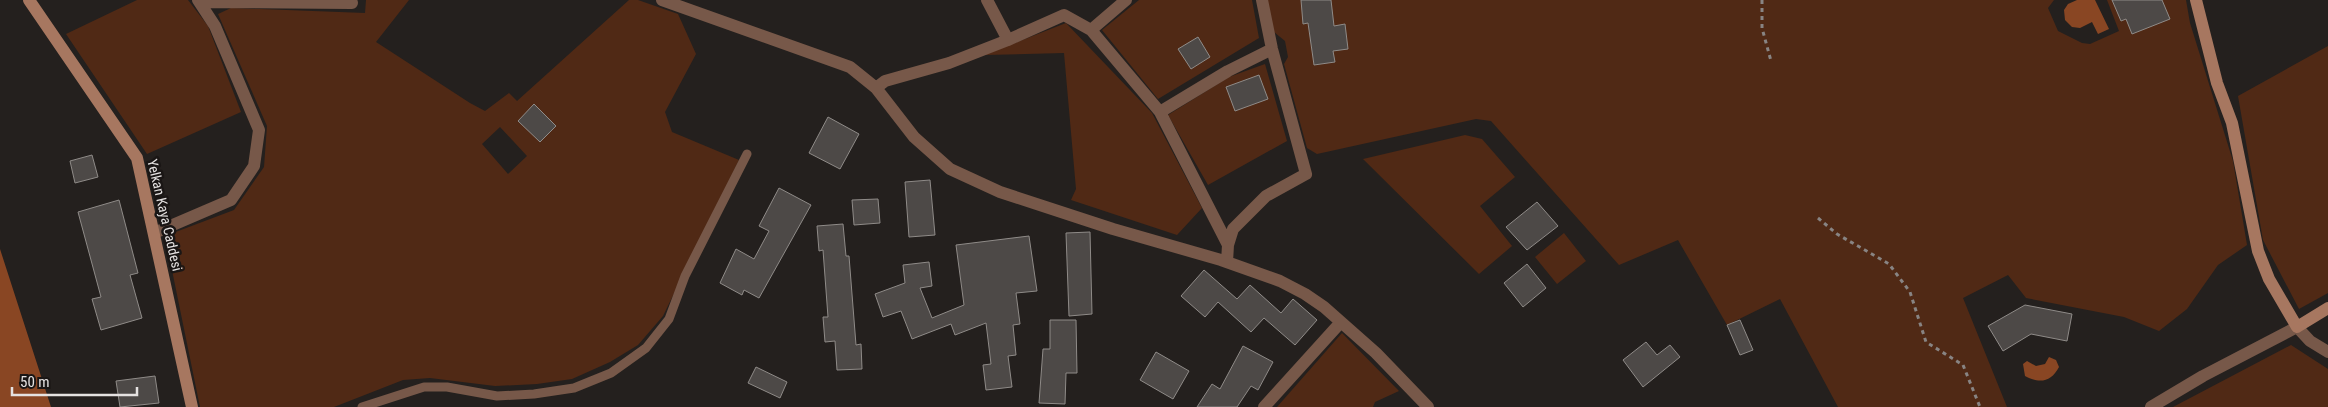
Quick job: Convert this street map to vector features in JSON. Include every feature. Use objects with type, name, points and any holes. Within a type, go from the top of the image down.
[{"type":"street","name":"Yelkan Kaya Caddesi","points":[[29,0],[137,158],[192,407]]},
{"type":"street","points":[[199,1],[352,4],[352,0]]},
{"type":"street","points":[[662,0],[850,67],[876,88],[914,137],[950,169],[1000,192],[1043,207],[1227,262],[1280,281],[1305,294],[1376,352],[1428,407]]},
{"type":"street","points":[[987,0],[1008,40]]},
{"type":"street","points":[[1091,30],[1126,0]]},
{"type":"street","points":[[1227,262],[1228,245],[1233,229],[1266,196],[1306,174],[1272,49],[1262,0]]},
{"type":"street","points":[[2196,0],[2217,83],[2232,122],[2258,251],[2269,279],[2297,327],[2310,341],[2328,352]]},
{"type":"street","points":[[154,233],[231,200],[254,166],[259,130],[215,26],[199,1]]},
{"type":"street","points":[[876,88],[885,81],[949,63],[1008,40],[1064,15],[1091,30],[1160,112],[1228,245]]},
{"type":"street","points":[[1160,112],[1228,71],[1272,49]]},
{"type":"street","points":[[2151,407],[2203,376],[2297,327],[2328,308]]},
{"type":"street","points":[[1264,407],[1341,322]]},
{"type":"lane","points":[[362,407],[424,387],[447,387],[498,396],[534,394],[574,388],[611,373],[646,348],[669,319],[686,276],[746,154]]},
{"type":"path","points":[[1762,0],[1762,28],[1771,61]]},
{"type":"path","points":[[1818,218],[1837,234],[1889,264],[1910,292],[1926,342],[1963,365],[1980,407]]},
{"type":"shaded area","points":[[137,0],[188,0],[208,26],[241,112],[147,154],[66,34]]},
{"type":"shaded area","points":[[366,0],[409,0],[376,42],[485,111],[509,93],[517,101],[629,0],[638,0],[678,14],[696,54],[665,112],[672,132],[739,160],[663,316],[638,345],[610,362],[572,379],[537,384],[495,386],[430,378],[403,380],[334,407],[200,407],[165,236],[234,210],[264,167],[267,126],[218,14],[231,8],[365,13]],"holes":[[[500,127],[527,156],[508,174],[482,144]]]},
{"type":"shaded area","points":[[1139,0],[1252,0],[1259,38],[1158,99],[1102,30]]},
{"type":"shaded area","points":[[1267,0],[2054,0],[2048,8],[2058,31],[2082,43],[2090,44],[2119,31],[2107,0],[2186,0],[2190,23],[2233,161],[2247,245],[2218,265],[2187,309],[2159,331],[2124,317],[2026,298],[2008,275],[1963,298],[2007,407],[1838,407],[1780,299],[1727,325],[1678,240],[1619,265],[1491,121],[1476,119],[1317,154],[1307,148],[1284,64],[1288,57],[1285,41],[1274,32]]},
{"type":"shaded area","points":[[2077,0],[2095,0],[2109,29],[2098,34],[2092,22],[2080,28],[2072,27],[2065,20],[2064,10],[2068,4]]},
{"type":"shaded area","points":[[1066,23],[1152,113],[1202,208],[1177,235],[1071,200],[1076,189],[1064,53],[984,55]]},
{"type":"shaded area","points":[[2328,46],[2328,293],[2299,309],[2263,240],[2238,96]]},
{"type":"shaded area","points":[[1265,64],[1287,141],[1208,185],[1168,115],[1229,77]]},
{"type":"shaded area","points":[[1465,135],[1482,139],[1515,177],[1480,206],[1512,246],[1479,274],[1363,159]]},
{"type":"shaded area","points":[[1564,233],[1586,261],[1557,284],[1535,257]]},
{"type":"shaded area","points":[[0,249],[51,407],[0,407]]},
{"type":"shaded area","points":[[1342,333],[1399,391],[1375,402],[1373,407],[1277,407]]},
{"type":"shaded area","points":[[2291,345],[2328,369],[2328,407],[2173,407]]},
{"type":"shaded area","points":[[2049,357],[2056,360],[2059,367],[2049,379],[2040,381],[2025,376],[2023,364],[2027,361],[2036,366],[2045,364]]},
{"type":"building","points":[[1301,0],[1331,0],[1334,26],[1345,24],[1348,49],[1333,51],[1335,62],[1314,65],[1308,23],[1303,24]]},
{"type":"building","points":[[2112,0],[2162,0],[2170,19],[2132,34],[2126,19],[2121,21]]},
{"type":"building","points":[[1198,37],[1210,57],[1191,69],[1178,49]]},
{"type":"building","points":[[1259,75],[1268,99],[1235,111],[1226,87]]},
{"type":"building","points":[[534,104],[556,126],[540,142],[518,121]]},
{"type":"building","points":[[828,117],[859,134],[840,169],[809,153]]},
{"type":"building","points":[[92,155],[98,177],[75,183],[70,161]]},
{"type":"building","points":[[930,180],[935,235],[909,237],[905,182]]},
{"type":"building","points":[[779,188],[811,205],[759,298],[744,290],[742,295],[720,283],[736,249],[754,259],[769,231],[759,226]]},
{"type":"building","points":[[878,199],[880,223],[854,225],[852,200]]},
{"type":"building","points":[[119,200],[138,273],[130,275],[142,318],[101,330],[92,299],[101,297],[78,212]]},
{"type":"building","points":[[1537,202],[1558,226],[1527,250],[1506,227]]},
{"type":"building","points":[[843,224],[846,256],[849,256],[856,345],[861,344],[862,369],[837,370],[835,341],[825,342],[823,317],[828,317],[823,250],[819,251],[817,226]]},
{"type":"building","points":[[1090,232],[1092,314],[1069,316],[1066,233]]},
{"type":"building","points":[[1029,236],[1037,291],[1016,293],[1020,324],[1013,325],[1016,355],[1008,356],[1012,387],[986,390],[983,365],[991,364],[986,323],[955,335],[951,324],[912,339],[901,311],[883,317],[875,294],[905,283],[903,265],[929,262],[932,286],[920,288],[932,318],[964,305],[956,245]]},
{"type":"building","points":[[1527,264],[1546,288],[1523,307],[1504,283]]},
{"type":"building","points":[[1204,270],[1237,299],[1250,285],[1281,313],[1293,299],[1317,320],[1295,345],[1264,318],[1251,332],[1218,302],[1205,317],[1181,296]]},
{"type":"building","points":[[2025,305],[2072,314],[2067,341],[2031,334],[2003,351],[1988,326]]},
{"type":"building","points":[[1050,320],[1076,320],[1077,373],[1066,373],[1065,404],[1039,403],[1043,349],[1050,349]]},
{"type":"building","points":[[1740,320],[1753,350],[1740,355],[1727,325]]},
{"type":"building","points":[[1646,342],[1657,355],[1670,345],[1680,357],[1643,387],[1623,360]]},
{"type":"building","points":[[1243,346],[1273,362],[1258,390],[1251,386],[1237,407],[1197,407],[1212,384],[1220,389]]},
{"type":"building","points":[[1156,352],[1189,371],[1173,399],[1140,380]]},
{"type":"building","points":[[756,367],[787,382],[780,398],[748,383]]},
{"type":"building","points":[[155,376],[159,403],[120,407],[116,381]]}]
